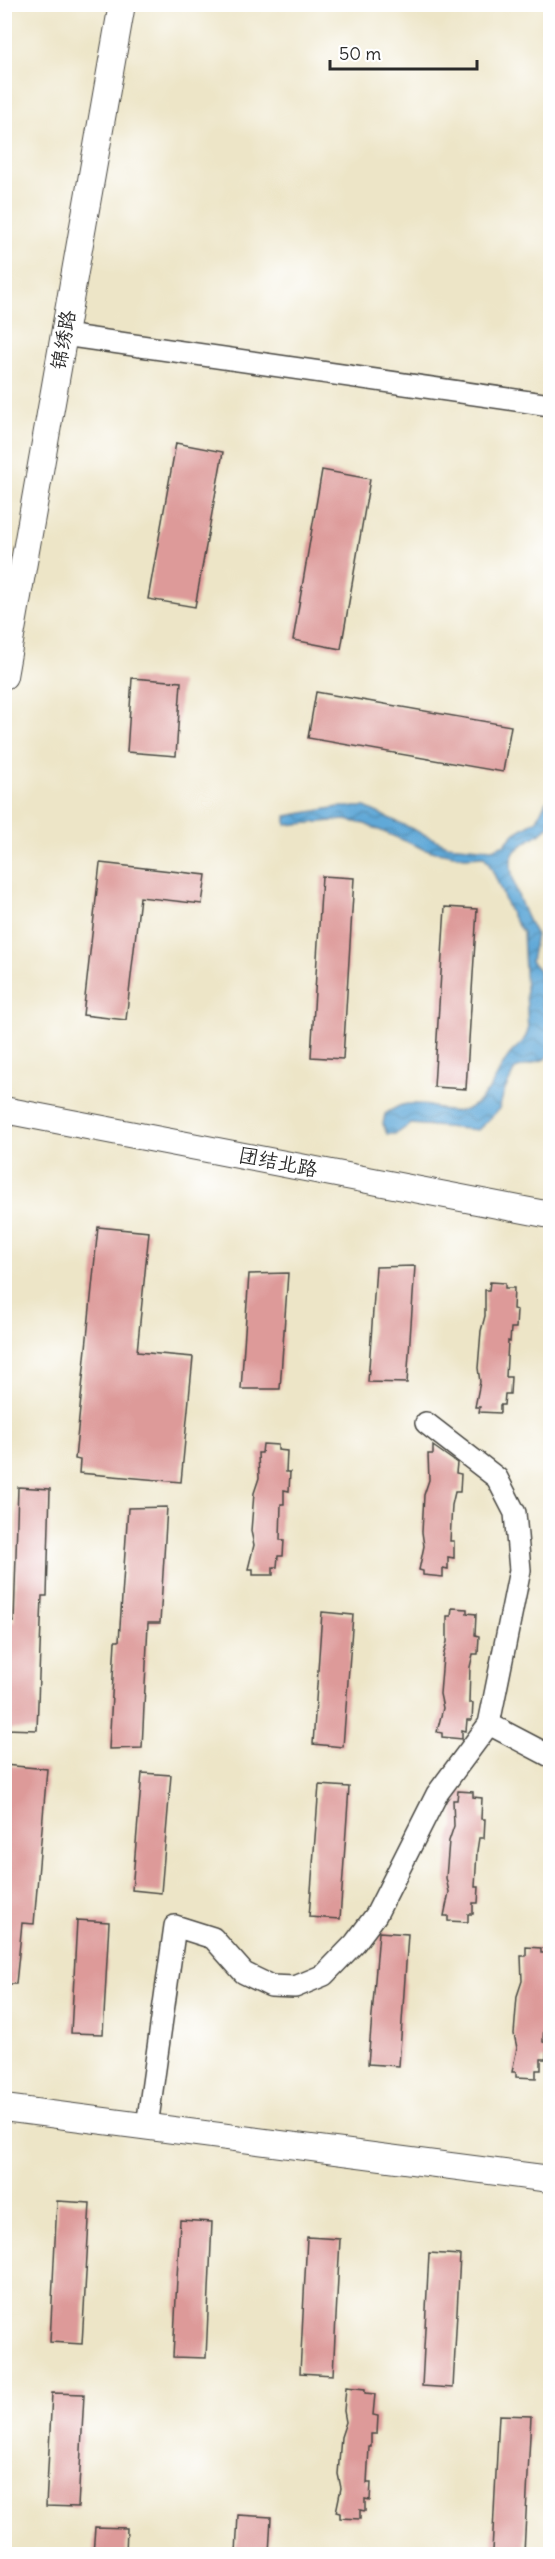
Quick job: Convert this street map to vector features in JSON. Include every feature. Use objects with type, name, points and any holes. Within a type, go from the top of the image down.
[{"type":"street","name":"锦绣路","points":[[4,676],[122,4]]},
{"type":"street","points":[[64,335],[550,405]]},
{"type":"street","name":"团结北路","points":[[4,1110],[550,1215]]},
{"type":"street","points":[[147,2126],[175,1926],[213,1938],[244,1973],[271,1986],[295,1987],[324,1975],[355,1943],[376,1915],[437,1794],[489,1724],[520,1570],[515,1513],[497,1478],[426,1423]]},
{"type":"street","points":[[489,1724],[550,1756]]},
{"type":"street","points":[[4,2108],[550,2179]]},
{"type":"water","points":[[550,798],[550,825],[516,850],[511,861],[518,894],[536,935],[531,961],[539,970],[542,1004],[550,1015],[550,1053],[545,1059],[515,1069],[499,1109],[478,1130],[411,1124],[396,1134],[387,1134],[383,1124],[385,1114],[402,1105],[426,1105],[447,1111],[468,1109],[478,1102],[490,1088],[509,1056],[523,1040],[528,1031],[523,932],[511,914],[495,875],[484,856],[465,857],[426,850],[365,824],[345,820],[286,825],[286,816],[339,807],[365,807],[447,845],[492,849],[505,844],[515,833],[537,820],[546,801]]},
{"type":"building","points":[[176,443],[223,452],[195,607],[148,599]]},
{"type":"building","points":[[322,470],[370,479],[341,649],[293,640]]},
{"type":"building","points":[[132,678],[181,682],[176,756],[127,752]]},
{"type":"building","points":[[316,692],[511,726],[503,772],[308,738]]},
{"type":"building","points":[[100,863],[206,875],[202,904],[140,897],[126,1020],[83,1015]]},
{"type":"building","points":[[322,876],[354,878],[343,1059],[311,1057]]},
{"type":"building","points":[[445,907],[477,909],[466,1089],[434,1087]]},
{"type":"building","points":[[98,1227],[149,1232],[137,1352],[193,1357],[181,1482],[79,1473],[80,1460],[75,1459]]},
{"type":"building","points":[[415,1266],[407,1383],[368,1382],[376,1267]]},
{"type":"building","points":[[288,1273],[280,1389],[241,1389],[249,1274]]},
{"type":"building","points":[[490,1282],[505,1283],[505,1288],[514,1288],[513,1309],[517,1310],[516,1328],[511,1328],[510,1342],[508,1341],[506,1377],[511,1377],[510,1394],[505,1394],[504,1405],[500,1405],[500,1413],[479,1412],[480,1407],[475,1407],[480,1382],[478,1368],[481,1331],[485,1316],[485,1290],[489,1290]]},
{"type":"building","points":[[263,1444],[278,1445],[278,1450],[287,1451],[286,1472],[290,1472],[289,1491],[284,1490],[284,1504],[281,1504],[280,1540],[284,1540],[283,1556],[278,1556],[277,1567],[273,1567],[273,1575],[253,1575],[253,1569],[248,1569],[254,1545],[251,1531],[254,1493],[259,1478],[258,1453],[262,1453]]},
{"type":"building","points":[[433,1446],[457,1463],[456,1473],[461,1474],[460,1492],[455,1492],[452,1505],[450,1541],[454,1541],[454,1558],[448,1557],[448,1569],[443,1568],[443,1577],[423,1575],[423,1571],[419,1570],[424,1546],[422,1532],[424,1495],[429,1480],[428,1454],[433,1454]]},
{"type":"building","points":[[18,1487],[50,1489],[47,1596],[42,1596],[37,1730],[5,1729],[9,1621],[14,1622]]},
{"type":"building","points":[[167,1507],[160,1623],[148,1623],[142,1748],[109,1749],[115,1641],[119,1641],[128,1508]]},
{"type":"building","points":[[452,1608],[467,1609],[467,1613],[476,1614],[475,1635],[479,1636],[478,1654],[473,1654],[470,1667],[469,1703],[473,1703],[472,1720],[467,1720],[466,1731],[462,1730],[462,1739],[442,1737],[442,1733],[437,1732],[443,1708],[440,1694],[443,1657],[447,1642],[447,1616],[451,1616]]},
{"type":"building","points":[[322,1612],[353,1615],[343,1747],[313,1744]]},
{"type":"building","points":[[4,1765],[47,1769],[34,1924],[22,1923],[16,1984],[4,1984]]},
{"type":"building","points":[[142,1773],[171,1775],[161,1893],[132,1890]]},
{"type":"building","points":[[319,1785],[349,1787],[340,1919],[309,1917]]},
{"type":"building","points":[[458,1791],[473,1792],[473,1797],[482,1798],[481,1819],[485,1819],[484,1838],[479,1838],[477,1851],[475,1887],[479,1887],[478,1903],[473,1903],[473,1914],[468,1914],[468,1922],[448,1921],[448,1916],[444,1916],[449,1892],[446,1878],[449,1841],[454,1826],[453,1800],[457,1800]]},
{"type":"building","points":[[77,1920],[109,1922],[103,2034],[71,2033]]},
{"type":"building","points":[[379,1932],[408,1934],[399,2066],[368,2064]]},
{"type":"building","points":[[526,1947],[541,1948],[541,1953],[550,1953],[550,1993],[547,1993],[545,2007],[543,2042],[547,2043],[546,2059],[541,2059],[541,2070],[536,2070],[536,2078],[516,2077],[516,2072],[512,2072],[517,2048],[514,2034],[517,1996],[522,1981],[521,1956],[526,1956]]},
{"type":"building","points":[[57,2201],[90,2203],[82,2344],[50,2342]]},
{"type":"building","points":[[180,2220],[212,2222],[206,2358],[173,2357]]},
{"type":"building","points":[[307,2237],[340,2239],[333,2375],[300,2373]]},
{"type":"building","points":[[429,2253],[460,2255],[453,2388],[422,2386]]},
{"type":"building","points":[[346,2387],[365,2389],[365,2393],[375,2394],[373,2415],[378,2416],[377,2434],[371,2434],[371,2447],[369,2447],[367,2483],[371,2483],[370,2500],[365,2499],[365,2511],[360,2510],[360,2519],[340,2518],[340,2513],[336,2512],[341,2488],[338,2474],[341,2437],[346,2422],[344,2411]]},
{"type":"building","points":[[52,2393],[84,2394],[78,2507],[46,2506]]},
{"type":"building","points":[[499,2415],[531,2416],[524,2553],[492,2551]]},
{"type":"building","points":[[238,2515],[271,2517],[269,2554],[236,2554]]},
{"type":"building","points":[[95,2527],[127,2528],[126,2554],[93,2554]]}]
